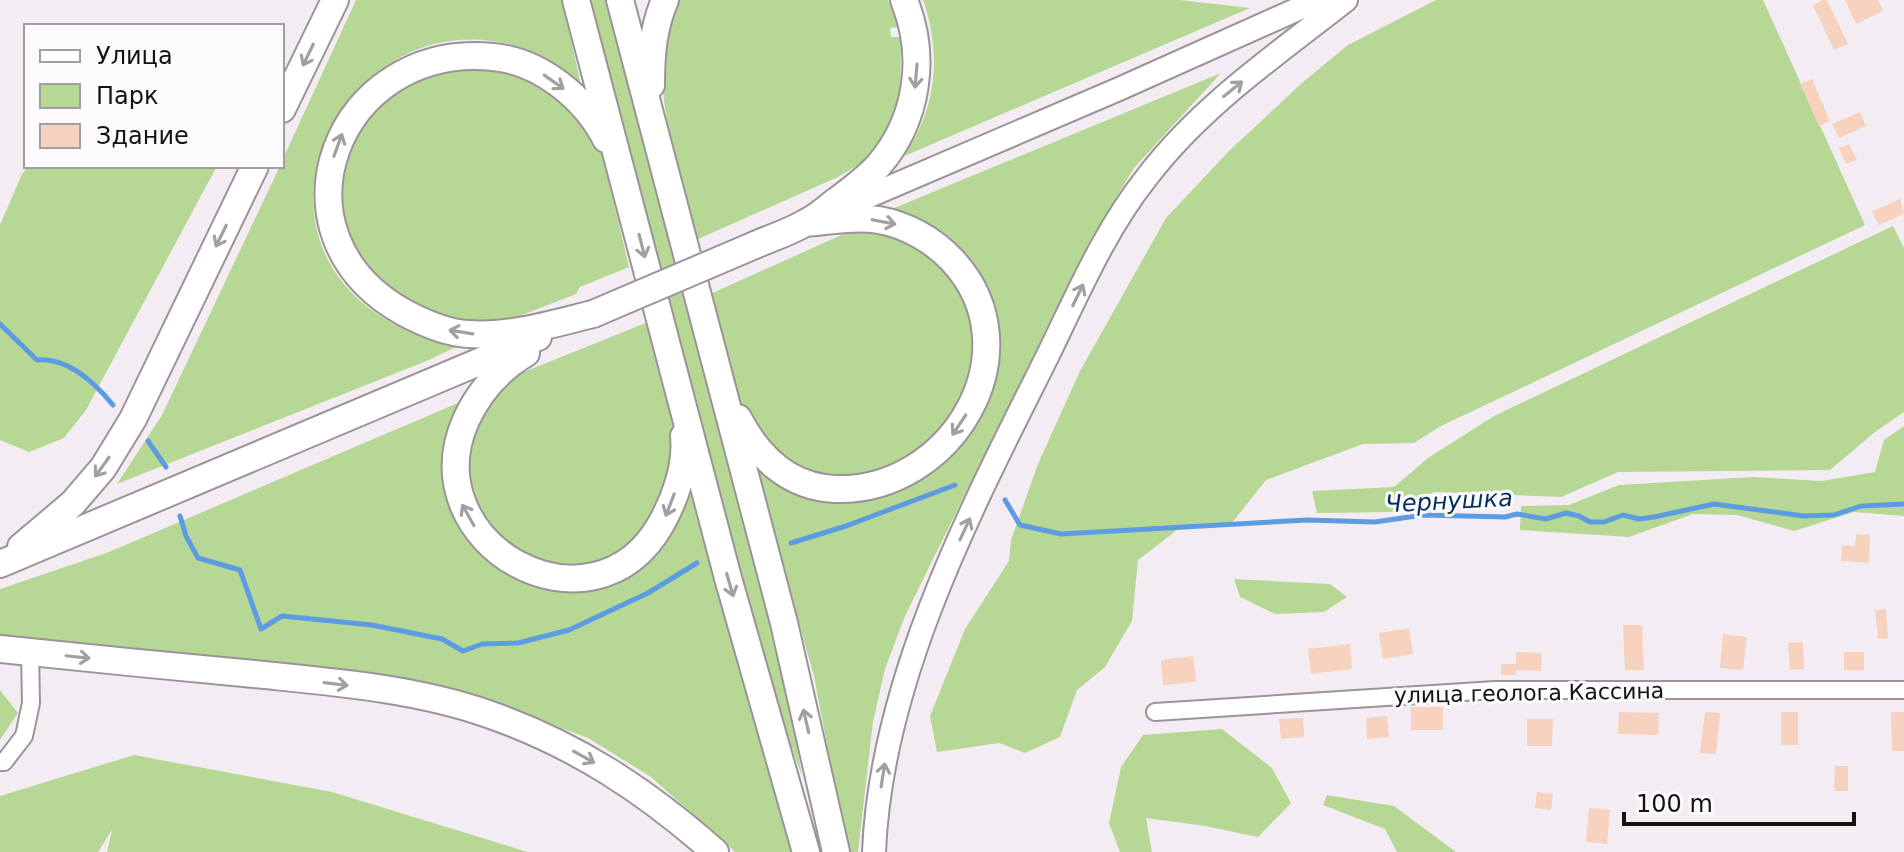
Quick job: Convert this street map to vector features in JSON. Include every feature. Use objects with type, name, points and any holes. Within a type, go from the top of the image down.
[{"type":"highway","points":[[284,105],[335,0]]},
{"type":"highway","points":[[576,0],[623,170],[681,401],[806,852]]},
{"type":"highway","points":[[620,0],[784,623],[836,852]]},
{"type":"highway","points":[[658,148],[651,90],[652,46],[656,20],[665,0]]},
{"type":"highway","points":[[0,564],[806,223],[863,181],[890,150],[902,129],[917,78],[915,35],[904,0]]},
{"type":"highway","points":[[593,314],[521,331],[465,335],[417,320],[388,304],[356,276],[332,226],[328,203],[335,151],[344,131],[373,93],[407,71],[455,55],[502,58],[545,75],[567,90],[599,124],[623,170]]},
{"type":"highway","points":[[0,564],[73,503],[103,468],[133,419],[254,168]]},
{"type":"highway","points":[[718,377],[749,440],[764,457],[794,479],[821,488],[851,490],[884,483],[913,471],[936,454],[957,429],[973,402],[986,355],[986,327],[981,303],[965,274],[942,249],[916,232],[877,219],[806,223]]},
{"type":"highway","points":[[593,314],[502,370],[486,386],[472,408],[458,444],[456,478],[459,496],[470,519],[490,545],[517,565],[556,578],[591,578],[634,558],[655,535],[680,477],[685,445],[681,401]]},
{"type":"highway","points":[[0,649],[383,690],[486,713],[567,747],[609,771],[645,794],[715,852]]},
{"type":"main road","points":[[806,223],[1318,0]]},
{"type":"main road","points":[[874,852],[879,800],[894,717],[921,631],[984,487],[1101,248],[1146,177],[1198,119],[1346,0]]},
{"type":"street","points":[[0,762],[4,762],[24,736],[31,703],[30,652]]},
{"type":"street","name":"улица геолога Кассина","points":[[1155,712],[1495,690],[1904,690]]},
{"type":"green space","points":[[356,0],[562,0],[581,85],[523,48],[453,41],[401,57],[358,90],[328,133],[314,183],[318,235],[343,283],[392,323],[426,336],[462,344],[429,360],[117,484],[162,415],[279,168],[284,168],[284,157]]},
{"type":"green space","points":[[586,0],[609,0],[784,672],[802,776],[769,684]]},
{"type":"green space","points":[[679,0],[888,0],[899,27],[890,28],[891,37],[901,37],[900,102],[895,118],[870,158],[838,177],[698,239],[674,150],[663,87],[663,56],[668,27]]},
{"type":"green space","points":[[923,0],[1180,0],[1250,8],[902,157],[923,121],[933,82],[933,41]]},
{"type":"green space","points":[[1436,0],[1763,0],[1865,225],[1441,426],[1414,443],[1363,444],[1266,480],[1231,524],[1181,527],[1138,560],[1132,621],[1105,667],[1077,690],[1060,737],[1025,753],[999,743],[937,752],[930,716],[965,629],[1009,561],[1011,540],[1038,464],[1080,371],[1166,218],[1229,151],[1348,45]]},
{"type":"green space","points":[[489,70],[519,77],[545,89],[589,126],[602,151],[629,267],[580,287],[576,294],[517,317],[472,324],[425,312],[371,273],[351,240],[343,218],[341,192],[350,147],[358,128],[393,92],[436,72]]},
{"type":"green space","points":[[1221,73],[1134,168],[1091,239],[905,616],[885,669],[873,722],[858,852],[847,852],[814,676],[751,455],[811,494],[944,458],[993,317],[887,211]]},
{"type":"green space","points":[[27,168],[216,168],[86,410],[64,438],[29,452],[0,440],[0,225]]},
{"type":"green space","points":[[1893,226],[1904,248],[1904,412],[1830,470],[1618,472],[1561,497],[1434,492],[1396,512],[1317,513],[1312,491],[1394,487],[1428,458],[1494,416]]},
{"type":"green space","points":[[866,228],[921,246],[961,286],[977,351],[960,406],[930,450],[876,477],[815,477],[780,458],[744,413],[733,390],[708,295],[848,232]]},
{"type":"green space","points":[[653,320],[675,423],[676,445],[662,507],[624,556],[574,570],[508,549],[468,492],[469,438],[502,385],[519,374]]},
{"type":"green space","points":[[458,403],[446,464],[446,480],[454,512],[481,554],[516,575],[600,586],[689,464],[795,852],[735,852],[651,777],[588,738],[463,692],[388,676],[0,639],[0,589],[109,552]]},
{"type":"green space","points":[[1904,426],[1904,516],[1854,512],[1794,531],[1737,515],[1693,514],[1629,537],[1520,530],[1521,506],[1569,505],[1619,485],[1754,477],[1822,481],[1875,472],[1884,440]]},
{"type":"green space","points":[[1234,579],[1330,584],[1347,597],[1324,612],[1275,614],[1240,597]]},
{"type":"green space","points":[[0,690],[18,713],[0,740]]},
{"type":"green space","points":[[1222,729],[1272,768],[1291,803],[1258,837],[1146,818],[1152,852],[1120,852],[1109,823],[1121,767],[1143,735]]},
{"type":"green space","points":[[134,755],[332,792],[528,852],[107,852],[112,830],[98,852],[0,852],[0,796]]},
{"type":"green space","points":[[1327,795],[1394,806],[1456,852],[1397,852],[1385,829],[1323,805]]},
{"type":"building","points":[[1827,0],[1848,44],[1834,50],[1813,5]]},
{"type":"building","points":[[1845,0],[1878,0],[1883,11],[1856,24]]},
{"type":"building","points":[[1812,79],[1830,121],[1819,126],[1800,84]]},
{"type":"building","points":[[1860,112],[1866,126],[1839,138],[1832,124]]},
{"type":"building","points":[[1849,144],[1857,160],[1846,164],[1839,148]]},
{"type":"building","points":[[1900,199],[1904,214],[1879,225],[1872,211]]},
{"type":"building","points":[[1856,534],[1870,535],[1869,563],[1841,561],[1842,545],[1855,546]]},
{"type":"building","points":[[1886,609],[1888,638],[1878,639],[1875,610]]},
{"type":"building","points":[[1623,625],[1642,625],[1644,670],[1625,670]]},
{"type":"building","points":[[1409,628],[1413,654],[1383,659],[1379,633]]},
{"type":"building","points":[[1723,634],[1747,637],[1743,670],[1720,668]]},
{"type":"building","points":[[1803,642],[1804,669],[1790,670],[1788,643]]},
{"type":"building","points":[[1350,644],[1352,669],[1311,674],[1308,649]]},
{"type":"building","points":[[1516,652],[1542,653],[1541,671],[1516,670],[1516,675],[1501,675],[1501,664],[1516,664]]},
{"type":"building","points":[[1844,652],[1864,652],[1864,670],[1844,670]]},
{"type":"building","points":[[1193,656],[1196,682],[1163,685],[1161,660]]},
{"type":"building","points":[[1411,707],[1443,707],[1443,730],[1411,730]]},
{"type":"building","points":[[1619,712],[1659,713],[1658,735],[1618,734]]},
{"type":"building","points":[[1705,712],[1720,713],[1716,754],[1700,753]]},
{"type":"building","points":[[1781,712],[1798,712],[1798,745],[1781,745]]},
{"type":"building","points":[[1891,712],[1904,712],[1904,751],[1892,751]]},
{"type":"building","points":[[1387,716],[1389,737],[1367,739],[1366,718]]},
{"type":"building","points":[[1303,718],[1304,737],[1281,739],[1279,719]]},
{"type":"building","points":[[1527,719],[1553,719],[1552,746],[1527,746]]},
{"type":"building","points":[[1835,766],[1848,766],[1848,791],[1834,791]]},
{"type":"building","points":[[1537,792],[1553,794],[1551,810],[1535,808]]},
{"type":"building","points":[[1589,808],[1610,810],[1607,844],[1586,842]]},
{"type":"waterway","points":[[0,324],[37,360],[70,367],[89,380],[113,405]]},
{"type":"waterway","points":[[148,441],[166,467]]},
{"type":"waterway","points":[[791,543],[955,485]]},
{"type":"waterway","name":"Чернушка","points":[[1005,500],[1020,525],[1061,534],[1307,520],[1375,522],[1423,515],[1505,517],[1517,514],[1546,519],[1566,513],[1590,522],[1604,522],[1623,515],[1639,519],[1714,504],[1804,516],[1834,515],[1861,506],[1904,504]]},
{"type":"waterway","points":[[180,516],[198,558],[240,570],[261,629],[282,616],[372,625],[442,639],[463,651],[482,644],[518,643],[569,630],[648,593],[697,563]]}]
